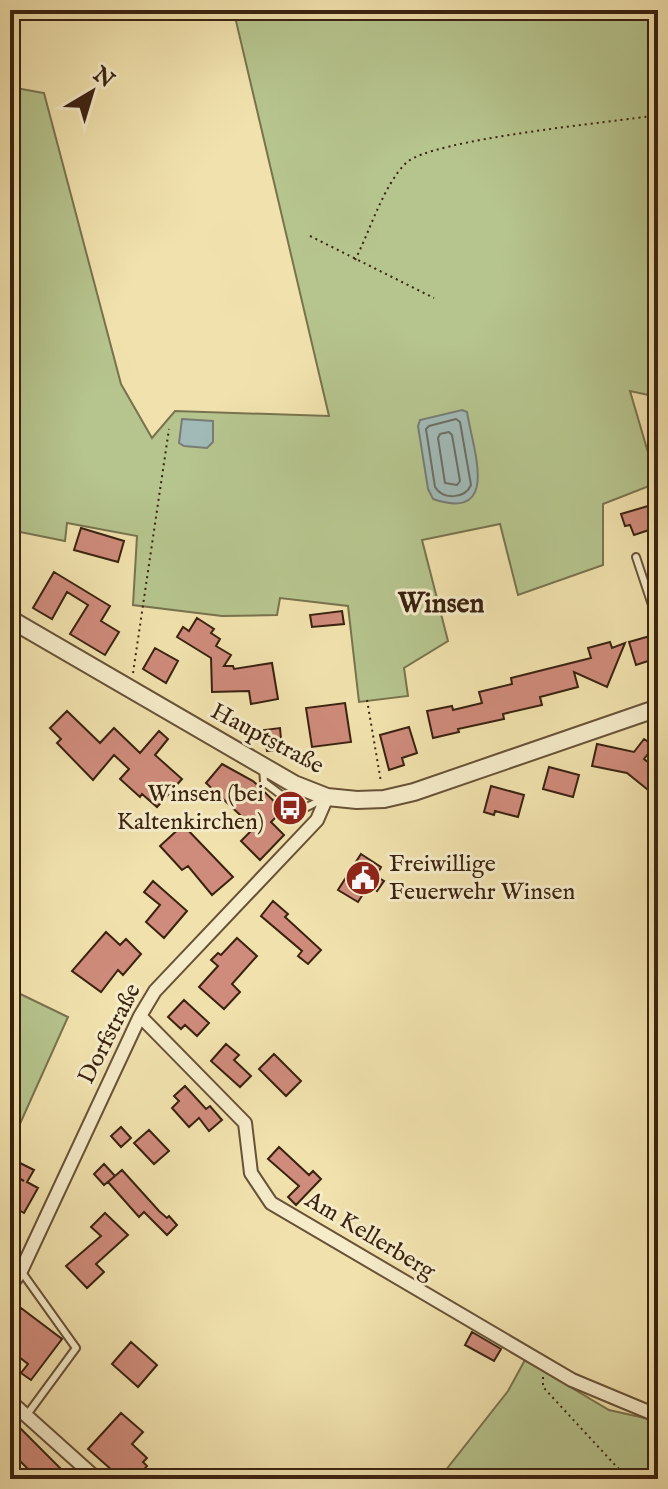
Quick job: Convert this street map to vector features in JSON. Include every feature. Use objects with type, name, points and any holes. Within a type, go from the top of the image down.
[{"type":"street","name":"Hauptstraße","points":[[10,619],[263,768],[327,797],[384,799],[414,792],[657,710]]},
{"type":"street","name":"Dorfstraße","points":[[10,1287],[21,1271],[140,1016],[155,991],[317,820],[327,797]]},
{"type":"street","name":"Am Kellerberg","points":[[140,1016],[245,1123],[251,1173],[271,1203],[572,1380],[656,1415]]},
{"type":"street","points":[[10,1401],[97,1479]]},
{"type":"lane","points":[[636,557],[658,623]]},
{"type":"lane","points":[[21,1271],[76,1348],[26,1416]]},
{"type":"path","points":[[623,10],[658,22]]},
{"type":"path","points":[[355,260],[395,176],[410,160],[434,149],[468,142],[658,115]]},
{"type":"path","points":[[310,236],[434,298]]},
{"type":"path","points":[[131,690],[169,429]]},
{"type":"path","points":[[367,700],[384,799]]},
{"type":"path","points":[[544,1364],[543,1387],[628,1479]]},
{"type":"green space","points":[[253,10],[658,10],[658,397],[630,391],[657,483],[603,504],[603,565],[518,595],[500,524],[422,540],[448,641],[404,668],[408,696],[359,702],[348,606],[280,598],[277,615],[222,616],[133,605],[137,536],[67,523],[65,541],[10,530],[10,87],[44,93],[121,384],[152,438],[175,411],[329,416],[236,21]]},
{"type":"green space","points":[[10,989],[68,1017],[10,1146]]},
{"type":"green space","points":[[525,1360],[609,1410],[658,1421],[658,1479],[446,1479],[442,1475],[508,1391]]},
{"type":"water","points":[[462,410],[467,412],[477,462],[475,492],[468,500],[454,503],[433,499],[428,489],[418,426],[420,420]]},
{"type":"water","points":[[182,419],[213,421],[213,442],[207,448],[179,443]]},
{"type":"building","points":[[648,506],[655,528],[634,535],[630,525],[625,526],[621,514]]},
{"type":"building","points":[[81,528],[124,541],[118,562],[74,550]]},
{"type":"building","points":[[54,572],[110,606],[101,621],[119,632],[105,655],[70,634],[88,605],[67,592],[52,619],[33,608]]},
{"type":"building","points":[[342,611],[344,624],[312,627],[310,615]]},
{"type":"building","points":[[197,618],[214,629],[211,633],[220,639],[216,646],[231,655],[224,666],[233,666],[234,669],[272,663],[278,699],[251,704],[249,691],[212,692],[211,658],[177,637],[183,627],[189,631]]},
{"type":"building","points":[[650,636],[657,658],[636,665],[629,642]]},
{"type":"building","points":[[610,642],[612,648],[625,643],[607,687],[574,672],[578,687],[540,697],[542,705],[503,714],[504,719],[433,738],[427,711],[452,706],[453,710],[482,703],[479,692],[512,684],[511,678],[591,658],[588,648]]},
{"type":"building","points":[[155,648],[178,661],[166,683],[143,669]]},
{"type":"building","points":[[345,703],[351,742],[312,747],[306,708]]},
{"type":"building","points":[[67,711],[100,743],[114,728],[140,753],[159,731],[168,739],[155,755],[182,779],[157,807],[120,779],[129,769],[114,755],[93,780],[57,743],[61,739],[50,728]]},
{"type":"building","points":[[409,727],[417,753],[402,758],[404,765],[389,770],[380,735]]},
{"type":"building","points":[[280,728],[282,750],[267,751],[264,730]]},
{"type":"building","points":[[644,739],[654,746],[644,759],[658,770],[658,798],[627,773],[592,766],[597,744],[634,752]]},
{"type":"building","points":[[222,764],[253,781],[283,810],[271,822],[284,835],[260,860],[241,841],[254,828],[206,783]]},
{"type":"building","points":[[549,767],[579,775],[573,797],[543,789]]},
{"type":"building","points":[[491,786],[524,795],[518,817],[495,811],[494,815],[484,812]]},
{"type":"building","points":[[183,825],[233,877],[212,895],[188,866],[182,870],[160,846]]},
{"type":"building","name":"Freiwillige Feuerwehr Winsen","points":[[361,854],[381,867],[376,876],[384,881],[377,891],[369,885],[358,902],[338,890]]},
{"type":"building","points":[[153,881],[187,911],[164,938],[146,922],[160,905],[144,892]]},
{"type":"building","points":[[273,901],[288,914],[285,917],[321,950],[308,964],[298,956],[302,951],[261,916]]},
{"type":"building","points":[[106,932],[120,945],[126,939],[141,954],[123,975],[118,970],[101,992],[72,971]]},
{"type":"building","points":[[237,938],[257,956],[232,984],[240,992],[224,1009],[199,987],[218,966],[211,960],[218,953],[221,955]]},
{"type":"building","points":[[184,1000],[209,1023],[197,1036],[185,1025],[181,1029],[168,1017]]},
{"type":"building","points":[[226,1044],[239,1055],[234,1060],[251,1076],[240,1087],[211,1061]]},
{"type":"building","points":[[274,1054],[301,1081],[286,1096],[259,1069]]},
{"type":"building","points":[[185,1086],[206,1109],[210,1106],[222,1120],[209,1131],[199,1118],[189,1127],[172,1108],[179,1101],[174,1096]]},
{"type":"building","points":[[121,1127],[131,1138],[121,1147],[111,1136]]},
{"type":"building","points":[[149,1130],[169,1151],[154,1164],[134,1143]]},
{"type":"building","points":[[279,1147],[309,1175],[313,1171],[321,1179],[296,1205],[288,1197],[299,1186],[268,1159]]},
{"type":"building","points":[[18,1162],[34,1170],[27,1182],[38,1188],[24,1213],[10,1205],[10,1196],[19,1178],[11,1174]]},
{"type":"building","points":[[104,1164],[115,1176],[104,1185],[94,1174]]},
{"type":"building","points":[[122,1170],[159,1211],[177,1225],[167,1235],[144,1212],[139,1217],[108,1182]]},
{"type":"building","points":[[105,1213],[128,1235],[96,1264],[104,1272],[87,1288],[66,1266],[101,1236],[91,1227]]},
{"type":"building","points":[[21,1308],[62,1339],[31,1380],[21,1373],[28,1364],[10,1350],[10,1322]]},
{"type":"building","points":[[472,1332],[501,1349],[494,1361],[465,1345]]},
{"type":"building","points":[[131,1342],[157,1365],[138,1387],[112,1364]]},
{"type":"building","points":[[10,1413],[20,1422],[17,1425],[71,1479],[38,1479],[10,1451]]},
{"type":"building","points":[[121,1413],[143,1432],[132,1444],[147,1458],[143,1462],[147,1466],[136,1479],[122,1479],[88,1449]]},
{"type":"place","name":"Winsen (bei Kaltenkirchen)","points":[[290,808]]},
{"type":"place","name":"Freiwillige Feuerwehr Winsen","points":[[363,878]]},
{"type":"district","name":"Winsen","points":[[441,604]]}]
